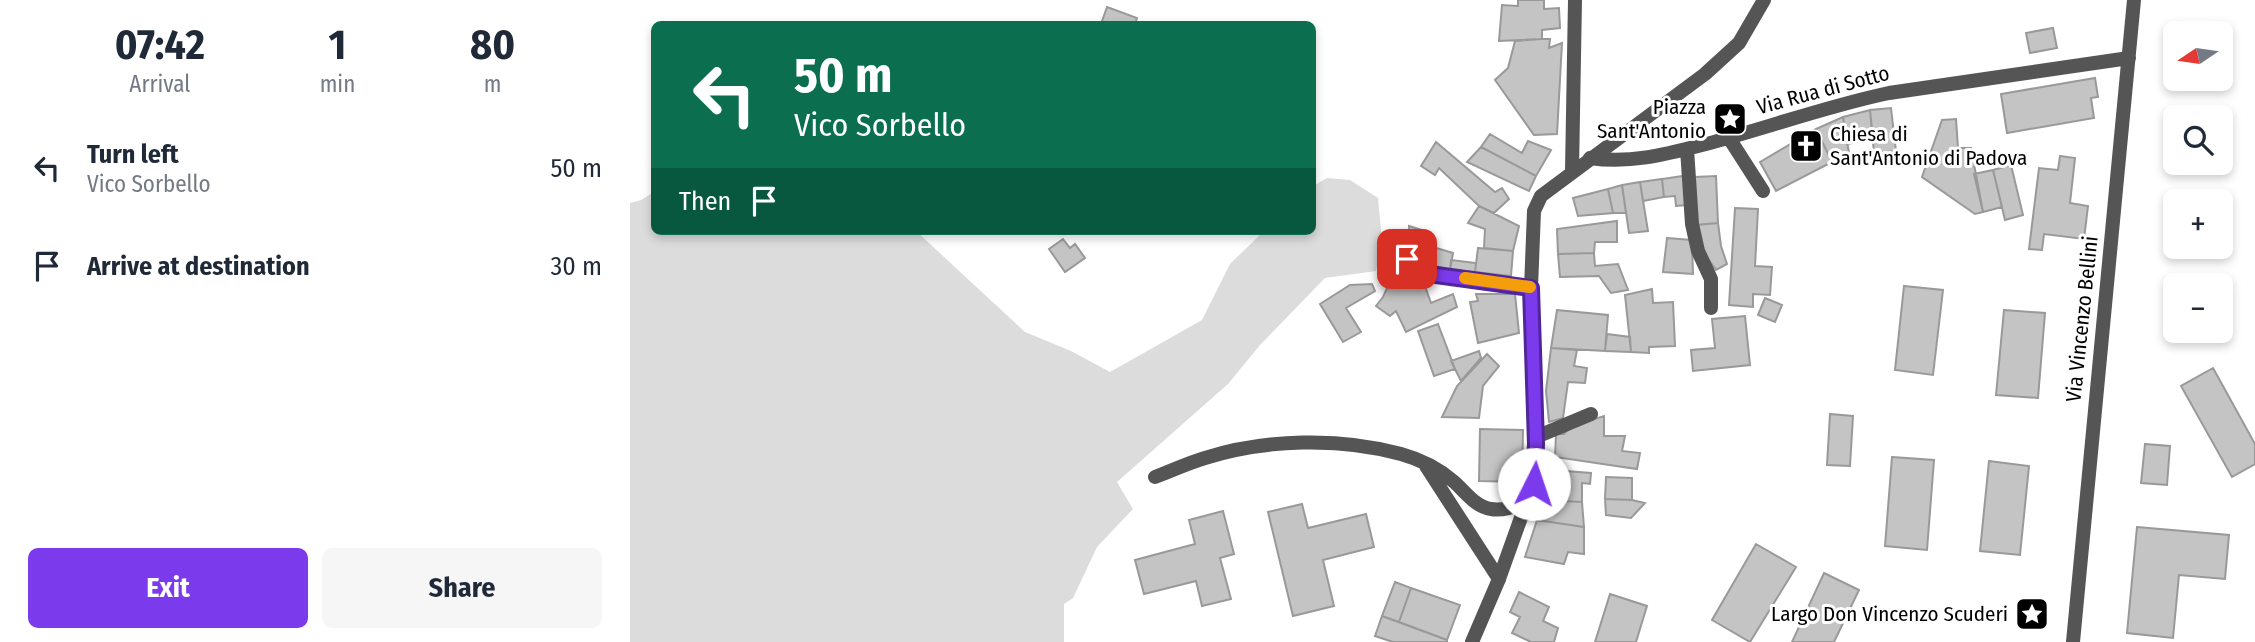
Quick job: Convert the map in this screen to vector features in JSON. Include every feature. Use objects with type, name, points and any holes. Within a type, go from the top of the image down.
[{"type":"street","points":[[1572,171],[1575,0]]},
{"type":"street","points":[[1472,642],[1499,579],[1534,484],[1536,437],[1531,288],[1534,211],[1541,196],[1705,74],[1739,43],[1764,0]]},
{"type":"street","name":"Via Vincenzo Bellini","points":[[2073,642],[2134,0]]},
{"type":"street","name":"Via Rua di Sotto","points":[[1590,159],[1614,162],[1658,157],[1849,101],[2129,58]]},
{"type":"street","points":[[1730,138],[1763,191]]},
{"type":"street","points":[[1687,149],[1692,224],[1698,251],[1711,279],[1711,308]]},
{"type":"street","points":[[1407,259],[1429,274],[1531,288]]},
{"type":"street","points":[[1536,437],[1591,414]]},
{"type":"street","points":[[1155,477],[1206,457],[1250,448],[1314,443],[1400,454],[1423,462],[1452,480],[1478,504],[1489,509],[1503,510],[1527,502]]},
{"type":"street","points":[[1423,462],[1499,579]]},
{"type":"shaded area","points":[[1327,178],[1350,180],[1378,198],[1382,241],[1376,271],[1325,278],[1260,345],[1228,384],[1117,482],[1133,509],[1097,547],[1073,598],[1064,604],[1064,642],[630,642],[630,203],[651,194],[651,235],[920,235],[1025,332],[1071,351],[1110,372],[1202,320],[1230,264],[1260,235],[1316,235],[1316,184]]},
{"type":"building","points":[[1518,0],[1544,0],[1544,9],[1559,8],[1560,28],[1542,30],[1542,39],[1499,41],[1502,5],[1518,6]]},
{"type":"building","points":[[1107,7],[1137,18],[1136,21],[1102,21]]},
{"type":"building","points":[[2053,28],[2057,48],[2030,53],[2026,33]]},
{"type":"building","points":[[1550,39],[1549,48],[1562,43],[1557,134],[1534,135],[1495,80],[1508,68],[1515,41]]},
{"type":"building","points":[[2095,78],[2098,97],[2091,98],[2094,118],[2007,133],[2001,94]]},
{"type":"building","points":[[1891,108],[1896,151],[1874,153],[1870,110]]},
{"type":"building","points":[[1870,110],[1873,139],[1847,144],[1843,117]]},
{"type":"building","points":[[1843,117],[1850,159],[1832,162],[1816,129]]},
{"type":"building","points":[[1956,119],[1958,148],[1971,148],[1983,212],[1975,214],[1922,177],[1942,120]]},
{"type":"building","name":"Chiesa di Sant'Antonio di Padova","points":[[1816,129],[1832,162],[1776,191],[1760,162]]},
{"type":"building","points":[[1490,134],[1522,153],[1528,141],[1551,150],[1536,176],[1481,147]]},
{"type":"building","points":[[1436,142],[1495,192],[1502,188],[1509,199],[1494,213],[1479,206],[1439,168],[1435,175],[1421,166]]},
{"type":"building","points":[[1481,147],[1536,176],[1529,191],[1467,162]]},
{"type":"building","points":[[2060,156],[2075,158],[2070,203],[2088,206],[2084,239],[2044,234],[2042,250],[2029,249],[2039,168],[2058,170]]},
{"type":"building","points":[[2011,165],[2023,215],[2005,220],[1993,170]]},
{"type":"building","points":[[1993,170],[2002,207],[1983,212],[1974,174]]},
{"type":"building","points":[[1683,176],[1687,205],[1676,206],[1675,196],[1664,197],[1662,179]]},
{"type":"building","points":[[1716,176],[1718,223],[1696,225],[1695,177]]},
{"type":"building","points":[[1662,179],[1664,197],[1643,201],[1640,182]]},
{"type":"building","points":[[1640,182],[1648,231],[1629,233],[1622,185]]},
{"type":"building","points":[[1622,185],[1626,213],[1613,213],[1608,189]]},
{"type":"building","points":[[1608,189],[1613,213],[1578,216],[1573,198]]},
{"type":"building","points":[[1479,206],[1519,226],[1513,251],[1484,248],[1485,229],[1468,223]]},
{"type":"building","points":[[1735,208],[1758,209],[1755,266],[1772,267],[1770,295],[1753,294],[1753,307],[1729,305]]},
{"type":"building","points":[[1617,221],[1617,242],[1595,242],[1594,253],[1558,254],[1557,229]]},
{"type":"building","points":[[1718,223],[1727,264],[1716,270],[1700,248],[1696,225]]},
{"type":"building","points":[[1409,226],[1425,231],[1423,244],[1453,253],[1450,270],[1429,265],[1410,251]]},
{"type":"building","points":[[1667,238],[1692,240],[1693,274],[1663,272]]},
{"type":"building","points":[[1063,239],[1070,248],[1075,244],[1085,258],[1065,272],[1049,249]]},
{"type":"building","points":[[1478,248],[1513,251],[1511,276],[1475,272]]},
{"type":"building","points":[[1594,253],[1595,266],[1618,264],[1628,290],[1611,293],[1599,276],[1560,277],[1558,254]]},
{"type":"building","points":[[1451,260],[1476,263],[1475,272],[1450,270]]},
{"type":"building","points":[[1397,266],[1421,275],[1431,303],[1453,294],[1457,307],[1406,332],[1396,311],[1390,316],[1376,306]]},
{"type":"building","points":[[1372,284],[1375,291],[1346,308],[1361,332],[1343,342],[1320,304],[1350,285]]},
{"type":"building","points":[[1904,286],[1943,290],[1933,375],[1895,370]]},
{"type":"building","points":[[1652,289],[1653,303],[1673,302],[1675,346],[1649,347],[1649,353],[1631,352],[1625,295]]},
{"type":"building","points":[[1476,294],[1515,294],[1519,333],[1478,343],[1470,302],[1478,301]]},
{"type":"building","points":[[1765,298],[1782,305],[1775,322],[1758,315]]},
{"type":"building","points":[[1557,310],[1608,315],[1605,351],[1551,348]]},
{"type":"building","points":[[2004,310],[2045,313],[2038,398],[1996,395]]},
{"type":"building","points":[[1745,316],[1750,365],[1693,371],[1691,350],[1715,348],[1712,319]]},
{"type":"building","points":[[1438,324],[1455,369],[1434,376],[1418,331]]},
{"type":"building","points":[[1607,334],[1630,337],[1631,352],[1605,351]]},
{"type":"building","points":[[1551,348],[1577,350],[1574,366],[1587,368],[1585,383],[1568,382],[1563,418],[1549,422],[1546,391]]},
{"type":"building","points":[[1479,351],[1481,358],[1461,381],[1451,361]]},
{"type":"building","points":[[1487,354],[1499,366],[1483,386],[1479,418],[1442,417],[1457,386]]},
{"type":"building","points":[[2213,368],[2255,444],[2255,464],[2232,477],[2181,386]]},
{"type":"building","points":[[1830,414],[1853,416],[1850,466],[1827,465]]},
{"type":"building","points":[[1604,416],[1604,436],[1625,436],[1622,451],[1640,453],[1637,469],[1555,457],[1556,434],[1564,434],[1571,426]]},
{"type":"building","points":[[1480,429],[1523,430],[1522,482],[1479,481]]},
{"type":"building","points":[[2145,444],[2170,446],[2167,485],[2141,483]]},
{"type":"building","points":[[1892,457],[1934,460],[1927,550],[1885,546]]},
{"type":"building","points":[[1989,461],[2029,466],[2020,555],[1980,551]]},
{"type":"building","points":[[1552,470],[1591,473],[1590,484],[1582,483],[1582,502],[1542,500]]},
{"type":"building","points":[[1606,477],[1632,478],[1632,500],[1605,499]]},
{"type":"building","points":[[1605,499],[1645,503],[1631,518],[1606,515]]},
{"type":"building","points":[[1542,500],[1582,502],[1584,527],[1537,520]]},
{"type":"building","points":[[1302,504],[1308,528],[1366,514],[1374,547],[1323,560],[1334,606],[1293,616],[1268,512]]},
{"type":"building","points":[[1223,511],[1234,554],[1220,558],[1231,599],[1202,606],[1196,581],[1144,594],[1135,560],[1195,544],[1189,520]]},
{"type":"building","points":[[1537,520],[1584,527],[1584,554],[1568,552],[1564,564],[1525,557]]},
{"type":"building","points":[[2137,527],[2229,535],[2225,579],[2179,575],[2173,638],[2127,633]]},
{"type":"building","points":[[1756,544],[1796,567],[1750,642],[1712,620]]},
{"type":"building","points":[[1824,573],[1859,590],[1834,642],[1792,642]]},
{"type":"building","points":[[1395,582],[1411,588],[1399,622],[1382,616]]},
{"type":"building","points":[[1411,588],[1460,605],[1447,640],[1399,622]]},
{"type":"building","points":[[1519,592],[1549,607],[1543,621],[1558,628],[1554,642],[1531,642],[1512,633],[1520,617],[1510,612]]},
{"type":"building","points":[[1610,594],[1647,606],[1636,642],[1595,642]]},
{"type":"building","points":[[1382,616],[1447,642],[1393,642],[1375,636]]},
{"type":"slow traffic","points":[[1465,278],[1530,287]]},
{"type":"place","name":"Piazza Sant'Antonio","points":[[1730,119]]},
{"type":"place","name":"Chiesa di Sant'Antonio di Padova","points":[[1806,146]]},
{"type":"place","name":"Largo Don Vincenzo Scuderi","points":[[2032,614]]},
{"type":"route","points":[[1407,259],[1429,274],[1531,288],[1536,444],[1534,484]]}]
